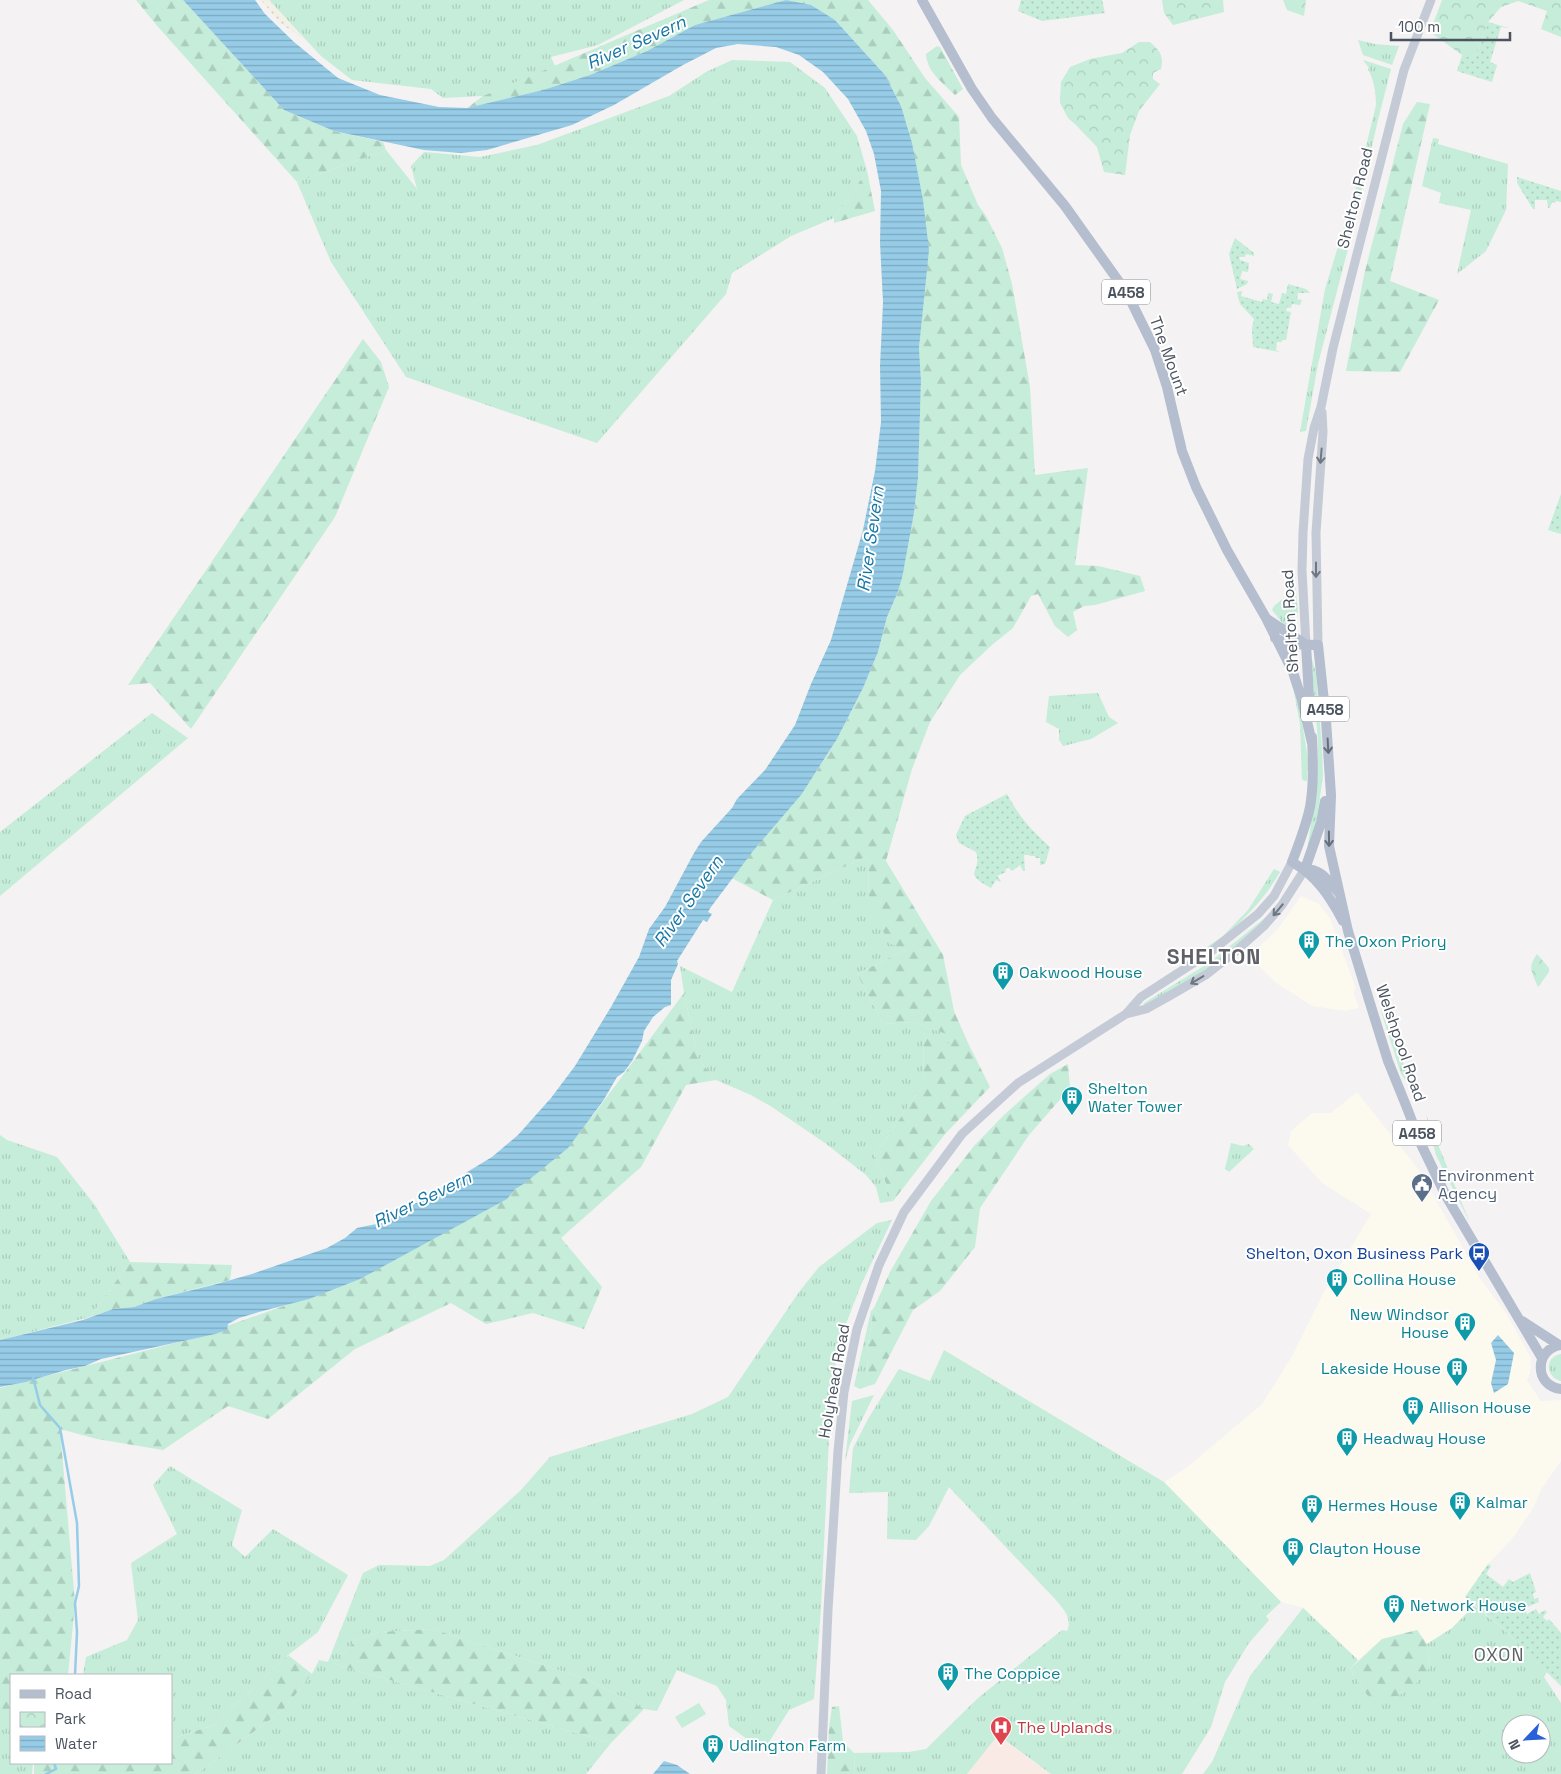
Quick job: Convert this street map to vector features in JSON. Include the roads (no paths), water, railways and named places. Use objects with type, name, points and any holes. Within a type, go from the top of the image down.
[{"type":"main road","name":"The Mount","points":[[922,0],[972,88],[992,118],[1065,206],[1127,293],[1155,350],[1182,448],[1196,486],[1227,550],[1266,618],[1298,683],[1312,743]]},
{"type":"main road","name":"Shelton Road","points":[[1292,862],[1310,806],[1313,763],[1302,570],[1308,459],[1333,348],[1404,70],[1430,0]]},
{"type":"main road","name":"Shelton Road","points":[[1318,645],[1316,533],[1323,432],[1321,407]]},
{"type":"main road","name":"The Mount","points":[[1266,618],[1306,645]]},
{"type":"main road","points":[[1276,638],[1288,644],[1318,645]]},
{"type":"main road","name":"Welshpool Road","points":[[1318,645],[1326,720],[1329,773],[1329,846],[1342,897],[1348,931],[1388,1061],[1420,1142],[1446,1196],[1542,1358]]},
{"type":"main road","name":"A458","points":[[1305,869],[1321,823],[1329,773]]},
{"type":"main road","name":"Welshpool Road","points":[[1292,862],[1305,869],[1321,884],[1348,931]]},
{"type":"main road","name":"Holyhead Road","points":[[821,1774],[828,1610],[842,1412],[857,1328],[879,1266],[904,1212],[962,1134],[1018,1083],[1126,1014],[1141,997],[1209,953],[1258,914],[1274,896],[1292,862]]},
{"type":"main road","name":"Welshpool Road","points":[[1305,869],[1314,869],[1321,873],[1342,897]]},
{"type":"main road","name":"Holyhead Road","points":[[1126,1014],[1146,1009],[1171,995],[1207,974],[1236,951],[1264,926],[1282,905],[1305,869]]},
{"type":"main road","name":"Welshpool Road","points":[[1520,1319],[1560,1345]]},
{"type":"main road","name":"Welshpool Road","points":[[1560,1345],[1546,1352],[1542,1358],[1540,1370],[1543,1378],[1552,1387],[1561,1389]]},
{"type":"water","name":"River Severn","points":[[183,0],[255,0],[265,14],[294,42],[338,78],[380,95],[439,107],[467,108],[543,90],[590,75],[647,51],[695,25],[786,0],[811,5],[835,20],[885,75],[901,106],[912,143],[923,200],[929,250],[919,348],[921,381],[918,478],[914,513],[902,578],[887,617],[878,652],[863,688],[837,739],[801,795],[753,851],[711,907],[708,912],[712,914],[707,922],[703,920],[677,961],[678,964],[671,980],[671,1005],[665,1007],[653,1017],[644,1031],[642,1041],[632,1061],[624,1072],[617,1077],[603,1101],[568,1148],[515,1189],[507,1199],[360,1279],[309,1299],[239,1318],[228,1324],[227,1330],[215,1334],[101,1359],[85,1366],[0,1387],[0,1340],[83,1320],[113,1309],[134,1307],[156,1299],[213,1285],[252,1274],[327,1248],[345,1238],[357,1228],[381,1223],[393,1217],[492,1157],[518,1135],[551,1098],[575,1066],[639,957],[649,929],[665,907],[701,842],[732,808],[737,799],[765,770],[795,725],[831,640],[863,530],[875,471],[881,422],[880,366],[883,302],[880,243],[881,191],[874,154],[866,131],[848,99],[823,72],[799,55],[776,47],[738,44],[716,48],[614,105],[572,125],[487,150],[461,153],[424,150],[334,131],[284,110]]},
{"type":"water","points":[[1498,1335],[1514,1353],[1508,1384],[1494,1393],[1491,1383],[1496,1360],[1491,1343]]},
{"type":"water","points":[[664,1761],[677,1765],[690,1774],[653,1774]]},
{"type":"waterway","points":[[33,1377],[40,1405],[60,1428],[77,1523],[79,1586],[75,1603],[77,1632],[75,1674]]},
{"type":"waterway","points":[[46,1774],[56,1769],[54,1764]]},
{"type":"place","name":"The Oxon Priory","points":[[1309,960]]},
{"type":"place","name":"Oakwood House","points":[[1003,991]]},
{"type":"place","name":"Shelton Water Tower","points":[[1072,1116]]},
{"type":"place","name":"Environment Agency","points":[[1422,1203]]},
{"type":"place","name":"Shelton, Oxon Business Park","points":[[1479,1272]]},
{"type":"place","name":"Collina House","points":[[1337,1298]]},
{"type":"place","name":"New Windsor House","points":[[1465,1342]]},
{"type":"place","name":"Lakeside House","points":[[1457,1387]]},
{"type":"place","name":"Allison House","points":[[1413,1426]]},
{"type":"place","name":"Headway House","points":[[1347,1457]]},
{"type":"place","name":"Kalmar","points":[[1460,1521]]},
{"type":"place","name":"Hermes House","points":[[1312,1524]]},
{"type":"place","name":"Clayton House","points":[[1293,1567]]},
{"type":"place","name":"Network House","points":[[1394,1624]]},
{"type":"place","name":"The Coppice","points":[[948,1692]]},
{"type":"place","name":"The Uplands","points":[[1001,1746]]},
{"type":"place","name":"Udlington Farm","points":[[713,1764]]},
{"type":"district","name":"SHELTON","points":[[1214,956]]},
{"type":"district","name":"OXON","points":[[1499,1654]]}]
